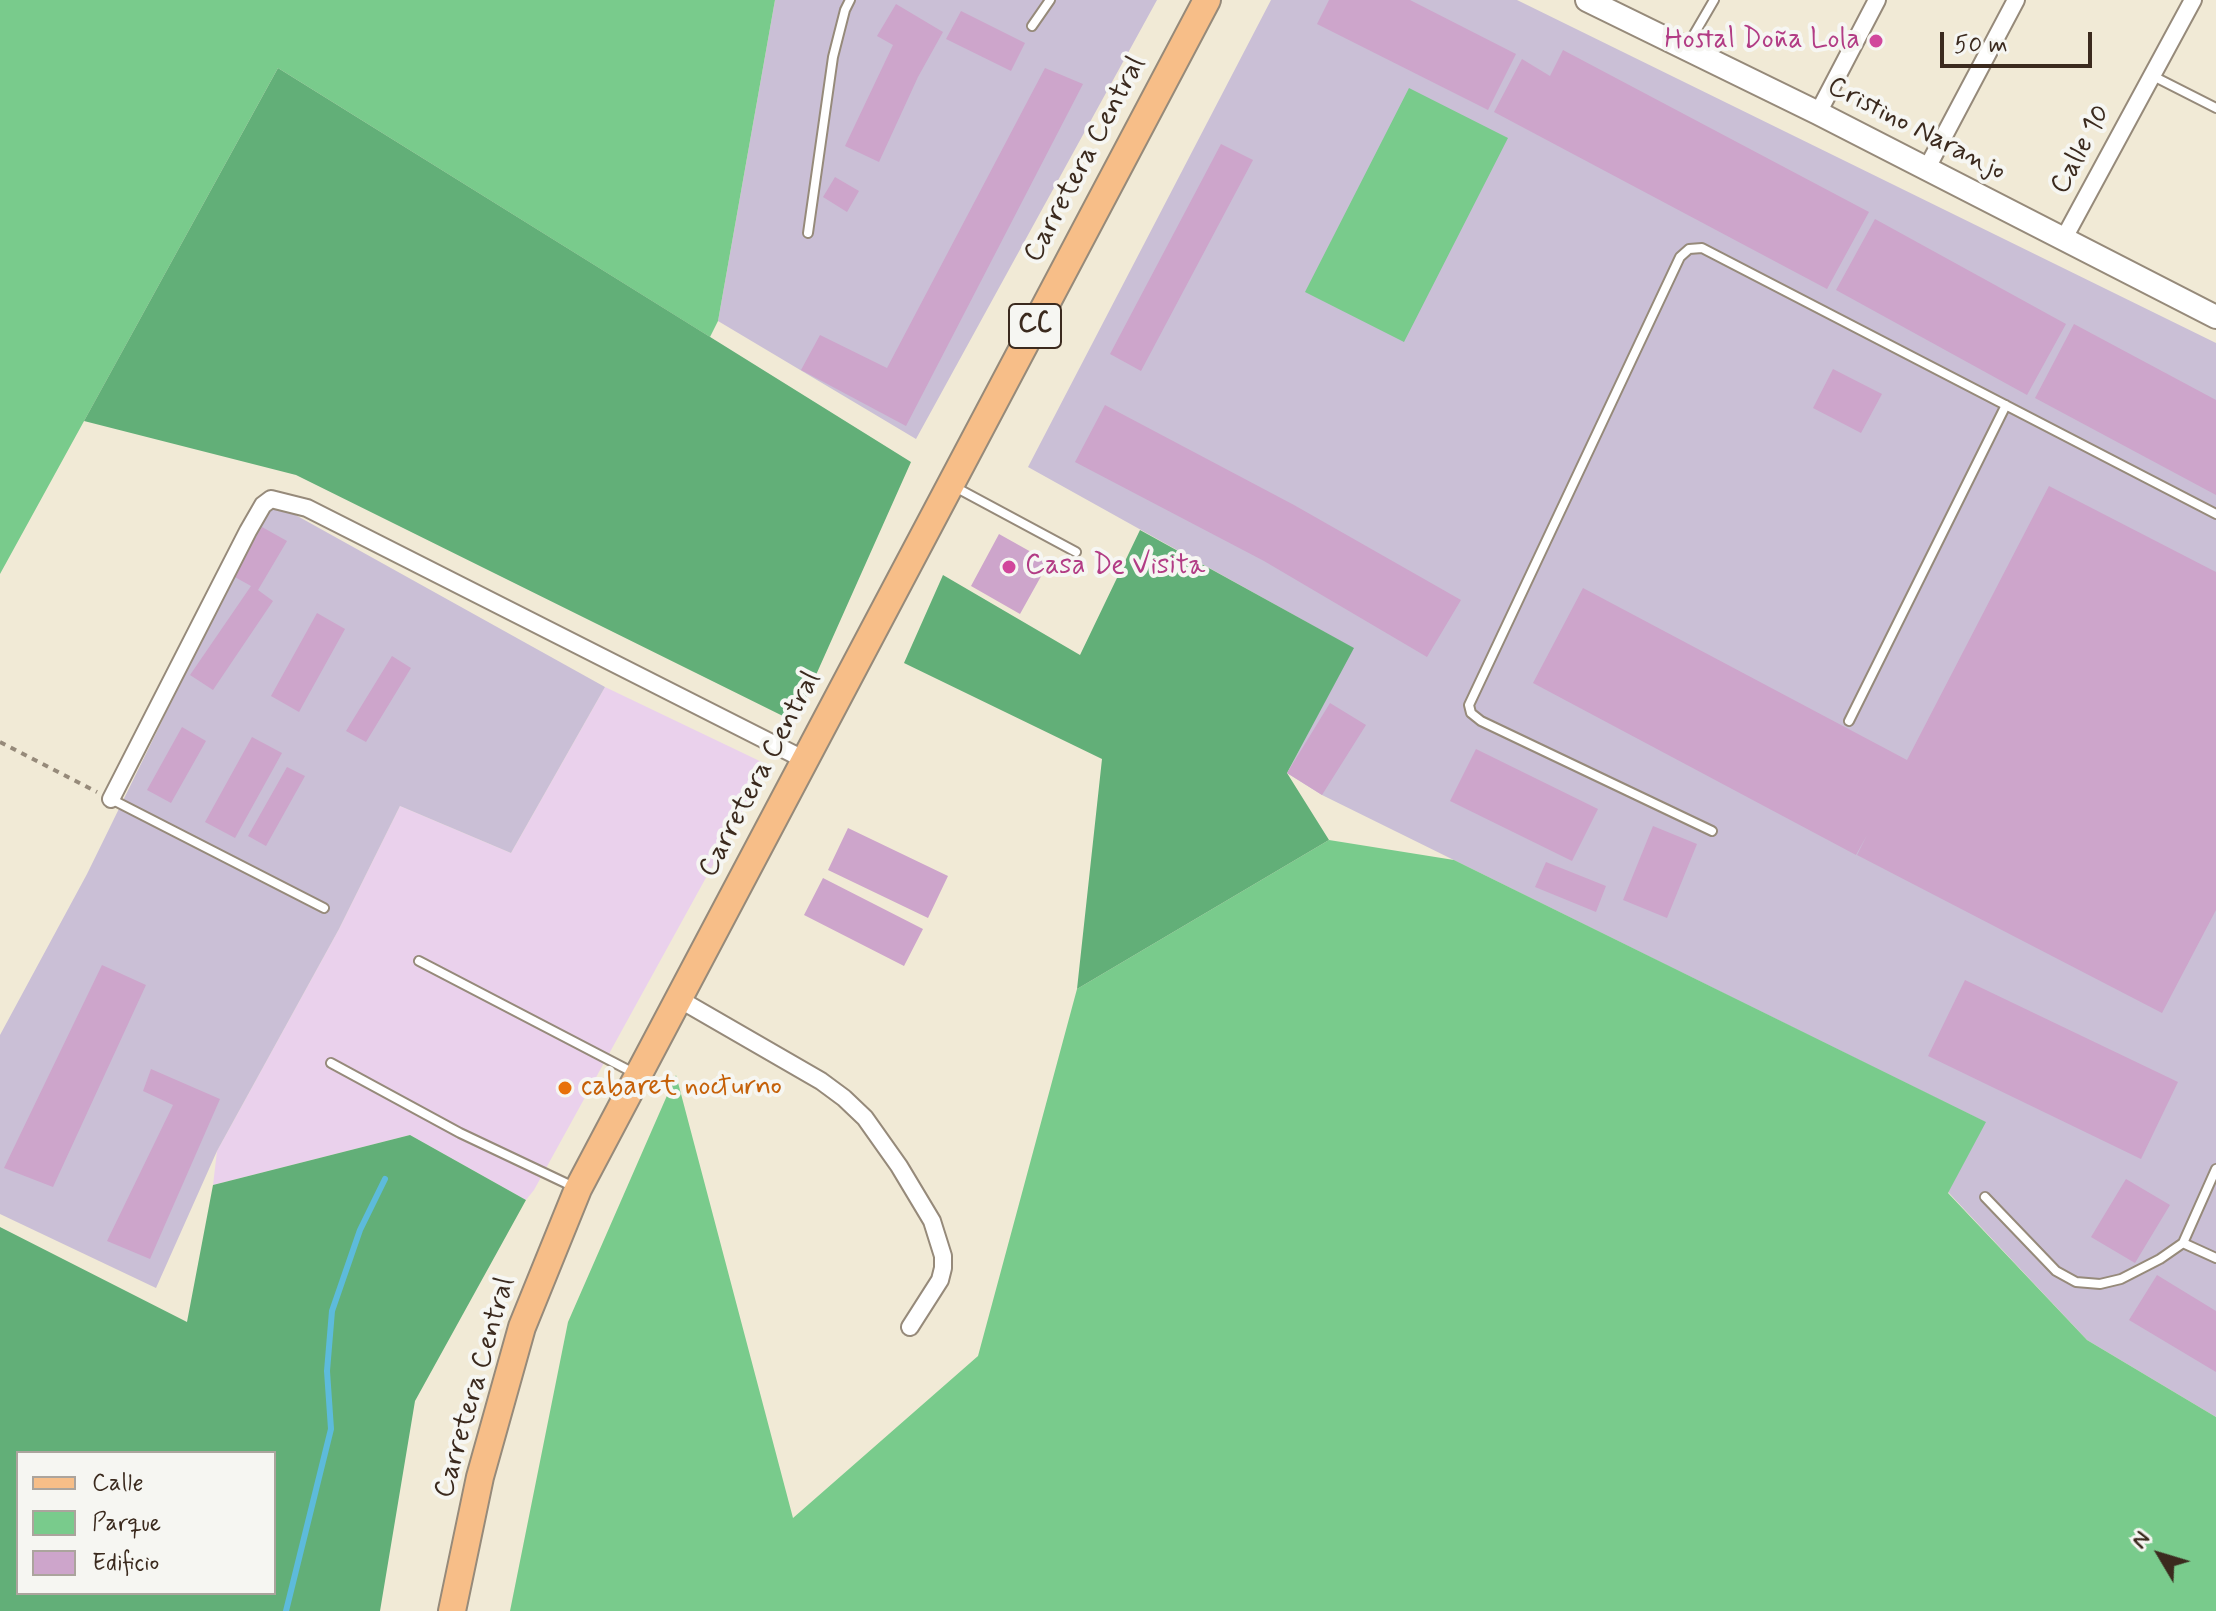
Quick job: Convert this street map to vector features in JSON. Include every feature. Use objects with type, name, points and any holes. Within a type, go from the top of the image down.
[{"type":"main road","name":"Carretera Central","points":[[452,1611],[480,1477],[522,1327],[578,1189],[1207,0]]},
{"type":"street","name":"Cristino Naranjo","points":[[1587,0],[1818,113],[2216,317]]},
{"type":"street","points":[[1818,113],[1877,0]]},
{"type":"street","points":[[1927,168],[2016,0]]},
{"type":"street","name":"Calle 10","points":[[2063,240],[2193,0]]},
{"type":"street","points":[[111,799],[248,531],[263,505],[271,499],[307,508],[805,760]]},
{"type":"street","points":[[679,999],[821,1081],[844,1098],[865,1118],[899,1166],[932,1221],[943,1256],[940,1280],[910,1327]]},
{"type":"lane","points":[[808,233],[833,57],[850,0]]},
{"type":"lane","points":[[1032,26],[1050,0]]},
{"type":"lane","points":[[1686,48],[1714,0]]},
{"type":"lane","points":[[2152,75],[2216,108]]},
{"type":"lane","points":[[1712,831],[1481,721],[1471,713],[1469,705],[1680,257],[1689,249],[1702,248],[2216,514]]},
{"type":"lane","points":[[1849,721],[2006,405]]},
{"type":"lane","points":[[951,485],[1076,552]]},
{"type":"lane","points":[[111,799],[324,908]]},
{"type":"lane","points":[[419,961],[638,1076]]},
{"type":"lane","points":[[331,1063],[460,1133],[578,1189]]},
{"type":"lane","points":[[1985,1197],[2056,1271],[2076,1282],[2100,1284],[2121,1279],[2183,1243],[2216,1169]]},
{"type":"lane","points":[[2183,1243],[2216,1258]]},
{"type":"path","points":[[0,742],[111,799]]},
{"type":"shaded area","points":[[775,0],[1157,0],[916,439],[718,321]]},
{"type":"shaded area","points":[[1271,0],[1517,0],[2216,343],[2216,1417],[2087,1340],[1948,1192],[1985,1122],[1322,795],[1287,773],[1353,648],[1028,467]]},
{"type":"shaded area","points":[[274,503],[605,687],[511,853],[400,806],[339,929],[217,1151],[156,1288],[0,1214],[0,1035],[87,874],[233,576]]},
{"type":"shaded area","points":[[605,687],[768,765],[534,1190],[526,1200],[410,1135],[213,1185],[217,1151],[339,929],[400,806],[511,853]]},
{"type":"green space","points":[[0,0],[775,0],[718,321],[710,337],[278,68],[0,574]]},
{"type":"green space","points":[[278,68],[911,462],[795,722],[296,475],[84,421]]},
{"type":"green space","points":[[1409,88],[1508,138],[1404,342],[1305,292]]},
{"type":"green space","points":[[1140,530],[1354,648],[1287,773],[1329,840],[1077,989],[1102,759],[904,663],[943,575],[1080,655]]},
{"type":"green space","points":[[1329,840],[1454,860],[1986,1122],[1948,1193],[2087,1340],[2216,1417],[2216,1611],[510,1611],[568,1322],[676,1075],[793,1518],[978,1356],[1077,989]]},
{"type":"green space","points":[[410,1135],[526,1200],[415,1401],[380,1611],[0,1611],[0,1227],[187,1322],[213,1185]]},
{"type":"building","points":[[1329,0],[1410,0],[1516,54],[1488,110],[1317,24]]},
{"type":"building","points":[[896,4],[943,32],[918,77],[879,162],[845,146],[893,45],[877,36]]},
{"type":"building","points":[[961,11],[1025,43],[1011,71],[946,39]]},
{"type":"building","points":[[1563,50],[1869,212],[1827,289],[1494,112],[1522,59],[1550,76]]},
{"type":"building","points":[[1045,68],[1083,84],[906,426],[801,370],[820,335],[887,368]]},
{"type":"building","points":[[1221,144],[1253,160],[1141,371],[1110,354]]},
{"type":"building","points":[[835,177],[859,191],[847,212],[823,197]]},
{"type":"building","points":[[1875,219],[2066,324],[2027,395],[1836,290]]},
{"type":"building","points":[[2074,324],[2216,400],[2216,495],[2035,398]]},
{"type":"building","points":[[1833,369],[1882,394],[1861,433],[1813,408]]},
{"type":"building","points":[[1105,405],[1294,505],[1461,600],[1427,657],[1264,561],[1075,462]]},
{"type":"building","points":[[2049,486],[2216,572],[2216,910],[2162,1013],[1857,855],[1867,835],[1856,855],[1533,683],[1583,588],[1907,760]]},
{"type":"building","points":[[262,527],[287,541],[258,590],[273,601],[213,690],[190,675],[251,586],[233,576]]},
{"type":"building","points":[[999,534],[1049,562],[1020,614],[971,586]]},
{"type":"building","points":[[317,613],[345,629],[299,712],[271,696]]},
{"type":"building","points":[[392,656],[411,668],[366,742],[346,731]]},
{"type":"building","points":[[1330,703],[1366,725],[1322,795],[1287,773]]},
{"type":"building","points":[[182,727],[206,741],[171,803],[147,790]]},
{"type":"building","points":[[252,737],[282,753],[235,838],[205,822]]},
{"type":"building","points":[[1476,749],[1598,809],[1572,861],[1450,801]]},
{"type":"building","points":[[287,767],[305,776],[266,846],[248,836]]},
{"type":"building","points":[[1653,826],[1697,844],[1667,918],[1623,900]]},
{"type":"building","points":[[848,828],[948,876],[928,918],[828,870]]},
{"type":"building","points":[[1546,862],[1606,886],[1596,912],[1535,887]]},
{"type":"building","points":[[823,878],[923,929],[904,966],[804,915]]},
{"type":"building","points":[[102,965],[146,985],[53,1187],[4,1168]]},
{"type":"building","points":[[1965,980],[2178,1082],[2141,1159],[1928,1056]]},
{"type":"building","points":[[151,1069],[220,1099],[150,1259],[107,1241],[173,1105],[143,1091]]},
{"type":"building","points":[[2126,1179],[2170,1205],[2135,1263],[2091,1237]]},
{"type":"building","points":[[2157,1275],[2216,1311],[2216,1372],[2129,1320]]},
{"type":"waterway","points":[[286,1611],[331,1429],[327,1371],[332,1311],[360,1230],[385,1179]]},
{"type":"place","name":"Hostal Doña Lola","points":[[1876,41]]},
{"type":"place","name":"Casa De Visita","points":[[1009,567]]},
{"type":"place","name":"cabaret nocturno","points":[[565,1088]]}]
